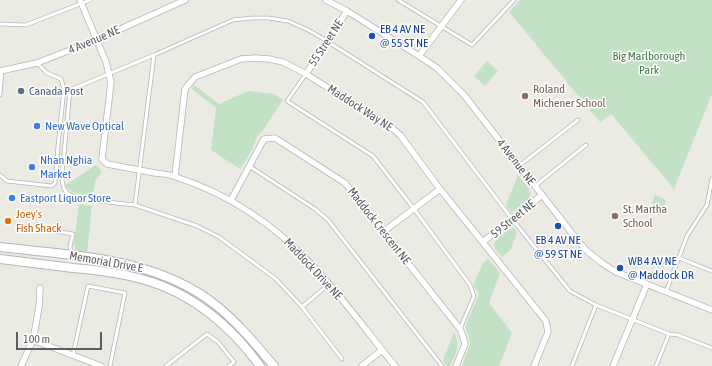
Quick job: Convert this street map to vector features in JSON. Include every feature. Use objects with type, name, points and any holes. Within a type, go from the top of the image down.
[{"type":"main road","name":"Memorial Drive E","points":[[0,247],[125,263],[144,268],[176,280],[216,305],[233,320],[274,366]]},
{"type":"main road","name":"Memorial Drive E","points":[[0,259],[124,275],[146,280],[171,290],[210,314],[237,338],[260,366]]},
{"type":"street","name":"4 Avenue NE","points":[[1,71],[37,63],[96,40],[185,0]]},
{"type":"street","name":"4 Avenue NE","points":[[326,0],[419,56],[442,73],[464,95],[534,186],[578,241],[592,256],[616,272],[712,310]]},
{"type":"street","points":[[419,56],[461,0]]},
{"type":"street","name":"Maddock Drive NE","points":[[81,2],[106,62],[111,82],[102,159],[107,164],[175,176],[231,200],[261,219],[278,232],[315,267],[395,366]]},
{"type":"street","name":"55 Street NE","points":[[306,74],[347,12]]},
{"type":"street","name":"Maddock Way NE","points":[[175,176],[185,88],[195,77],[241,59],[255,58],[270,59],[282,62],[306,74],[392,128],[400,135],[440,189],[546,321],[548,332],[534,366]]},
{"type":"street","name":"Maddock Crescent NE","points":[[231,200],[264,139],[276,138],[346,183],[460,329],[465,344],[456,366]]},
{"type":"street","points":[[383,232],[440,189]]},
{"type":"street","name":"59 Street NE","points":[[483,242],[542,196]]},
{"type":"street","points":[[612,366],[646,284]]},
{"type":"street","points":[[21,366],[34,340],[40,288]]},
{"type":"street","points":[[34,340],[101,366]]},
{"type":"street","points":[[362,366],[382,350]]},
{"type":"lane","points":[[0,24],[26,26],[81,2],[90,0]]},
{"type":"lane","points":[[398,0],[472,45],[514,0]]},
{"type":"lane","points":[[342,359],[302,307],[276,279],[219,237],[197,226],[135,205],[79,199],[67,193],[64,189],[62,175],[70,90],[233,20],[268,18],[288,21],[327,41],[423,102],[512,219],[570,291],[596,305],[669,334],[678,335],[712,348]]},
{"type":"lane","points":[[135,205],[154,55]]},
{"type":"lane","points":[[0,175],[8,181],[52,186],[55,183],[64,89],[61,79],[47,73],[37,63]]},
{"type":"lane","points":[[0,95],[1,71]]},
{"type":"lane","points":[[306,74],[287,101],[373,156],[470,285],[474,296],[460,329]]},
{"type":"lane","points":[[519,166],[578,120]]},
{"type":"lane","points":[[534,186],[586,145]]},
{"type":"lane","points":[[249,166],[315,209],[328,220],[442,366]]},
{"type":"lane","points":[[666,292],[687,236],[708,205],[712,179]]},
{"type":"lane","points":[[49,230],[73,234],[70,246],[71,255]]},
{"type":"lane","points":[[679,258],[712,271]]},
{"type":"lane","points":[[302,307],[329,284]]},
{"type":"lane","points":[[73,355],[88,286],[125,293],[110,366]]},
{"type":"lane","points":[[572,366],[596,305]]},
{"type":"lane","points":[[166,366],[207,334],[218,342],[237,366]]},
{"type":"lane","points":[[656,366],[669,334]]},
{"type":"lane","points":[[229,366],[234,362]]},
{"type":"green space","name":"Big Marlborough Park","points":[[520,0],[712,0],[712,94],[674,189],[611,114],[600,122],[509,12]]},
{"type":"green space","points":[[487,61],[498,71],[485,86],[474,76]]},
{"type":"green space","points":[[194,85],[219,104],[248,91],[274,94],[283,100],[262,132],[257,137],[252,150],[240,169],[211,150],[216,108],[192,89]]},
{"type":"green space","points":[[96,165],[102,171],[95,182],[93,196],[74,193],[65,185]]},
{"type":"green space","points":[[518,175],[531,193],[529,199],[511,213],[506,205]]},
{"type":"green space","points":[[655,195],[666,200],[660,216],[649,211]]},
{"type":"green space","points":[[79,204],[92,206],[87,253],[77,252],[74,244]]},
{"type":"green space","points":[[513,227],[517,232],[511,249],[502,257],[495,249],[494,244],[502,235]]},
{"type":"green space","points":[[488,259],[500,273],[489,303],[512,333],[499,366],[462,366],[470,344],[465,327],[479,294],[473,285],[482,265]]},
{"type":"green space","points":[[454,332],[457,341],[457,349],[450,366],[447,366],[443,360]]},
{"type":"place","name":"EB 4 AV NE @ 55 ST NE","points":[[372,36]]},
{"type":"place","name":"Canada Post","points":[[21,91]]},
{"type":"place","name":"Roland Michener School","points":[[525,96]]},
{"type":"place","name":"New Wave Optical","points":[[37,126]]},
{"type":"place","name":"Nhan Nghia Market","points":[[32,167]]},
{"type":"place","name":"Eastport Liquor Store","points":[[12,198]]},
{"type":"place","name":"St. Martha School","points":[[615,216]]},
{"type":"place","name":"Joey's Fish Shack","points":[[8,221]]},
{"type":"place","name":"EB 4 AV NE @ 59 ST NE","points":[[558,226]]},
{"type":"place","name":"WB 4 AV NE @ Maddock DR","points":[[620,268]]}]
